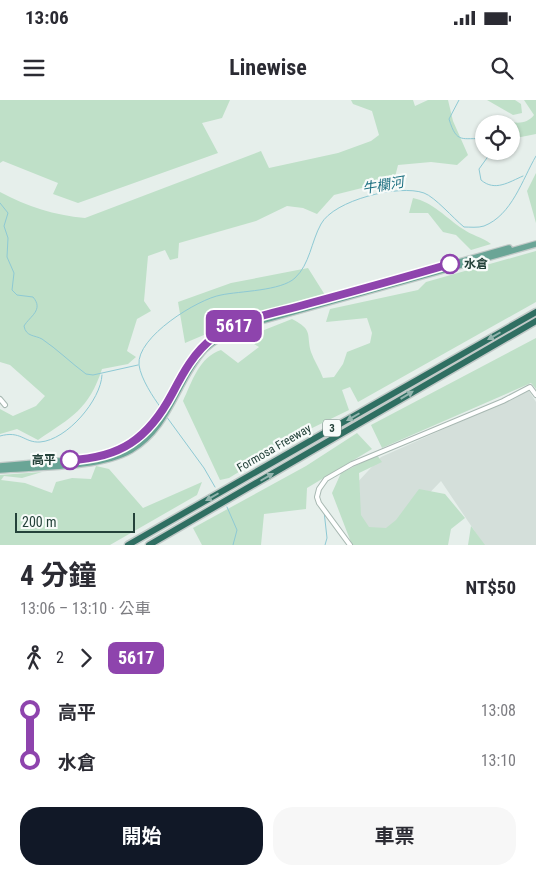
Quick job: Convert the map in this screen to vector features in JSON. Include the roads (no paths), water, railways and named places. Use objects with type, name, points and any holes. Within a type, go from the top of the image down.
[{"type":"highway","name":"Formosa Freeway","points":[[128,545],[536,312]]},
{"type":"highway","name":"Formosa Freeway","points":[[149,545],[536,321]]},
{"type":"main road","points":[[393,283],[536,240]]},
{"type":"main road","points":[[0,470],[100,461],[130,450],[155,426],[198,358],[218,337],[243,326],[337,298],[536,244]]},
{"type":"main road","points":[[0,466],[105,456],[130,444],[155,426]]},
{"type":"street","points":[[350,545],[319,503],[317,496],[319,489],[326,479],[352,464],[503,401],[525,389],[530,387],[536,395]]},
{"type":"street","points":[[0,399],[5,405]]},
{"type":"waterway","points":[[459,100],[449,119],[452,127],[461,138],[475,139]]},
{"type":"waterway","name":"牛欄河","points":[[161,408],[142,376],[139,365],[141,354],[147,343],[170,321],[211,298],[280,286],[289,282],[295,278],[304,266],[321,224],[328,215],[353,201],[368,196],[399,191],[424,193],[439,203],[464,227],[484,226],[494,221],[509,205],[536,156]]},
{"type":"waterway","points":[[486,160],[479,169],[481,180],[486,184],[502,185],[523,176]]},
{"type":"waterway","points":[[0,203],[8,213],[4,226],[8,238],[7,257],[14,273],[12,290],[17,295],[33,297],[37,306],[35,313],[24,326],[25,330],[48,343],[86,374],[93,375],[138,365]]},
{"type":"waterway","points":[[0,436],[13,435],[30,441],[40,442],[50,440],[61,434],[71,427],[89,407],[96,396],[102,375]]},
{"type":"waterway","points":[[166,416],[204,468],[215,487]]},
{"type":"waterway","points":[[227,507],[237,530],[233,545]]},
{"type":"waterway","points":[[324,511],[327,538],[325,545]]},
{"type":"place","name":"水倉","points":[[450,264]]},
{"type":"place","name":"高平","points":[[70,460]]}]
